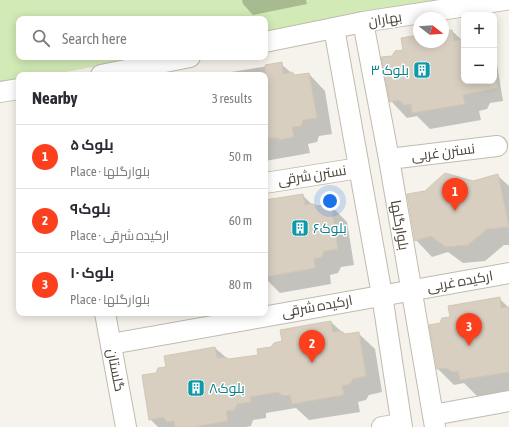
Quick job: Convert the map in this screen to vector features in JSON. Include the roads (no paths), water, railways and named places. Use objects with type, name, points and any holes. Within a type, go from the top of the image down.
[{"type":"street","name":"بهاران","points":[[268,41],[364,22],[505,0]]},
{"type":"street","name":"بلوارگلها","points":[[364,22],[434,421]]},
{"type":"street","points":[[334,28],[382,295],[401,425],[382,427]]},
{"type":"street","points":[[116,72],[175,60]]},
{"type":"street","points":[[0,92],[16,89]]},
{"type":"street","name":"نسترن غربی","points":[[389,159],[497,146]]},
{"type":"street","name":"نسترن شرقی","points":[[268,183],[359,168]]},
{"type":"street","name":"ارکیده غربی","points":[[382,295],[509,273]]},
{"type":"street","name":"ارکیده شرقی","points":[[268,316],[382,295]]},
{"type":"street","name":"گلستان","points":[[106,316],[126,427]]},
{"type":"street","name":"ارکیده شرقی","points":[[111,344],[266,316]]},
{"type":"street","points":[[434,421],[509,401]]},
{"type":"place","name":"بلوک ۳","points":[[422,70]]},
{"type":"place","name":"بلوک ۵","points":[[455,211]]},
{"type":"place","name":"بلوک۶","points":[[300,228]]},
{"type":"place","name":"بلوک ۱۰","points":[[469,346]]},
{"type":"place","name":"بلوک۹","points":[[312,363]]},
{"type":"place","name":"بلوک۸","points":[[196,388]]}]
